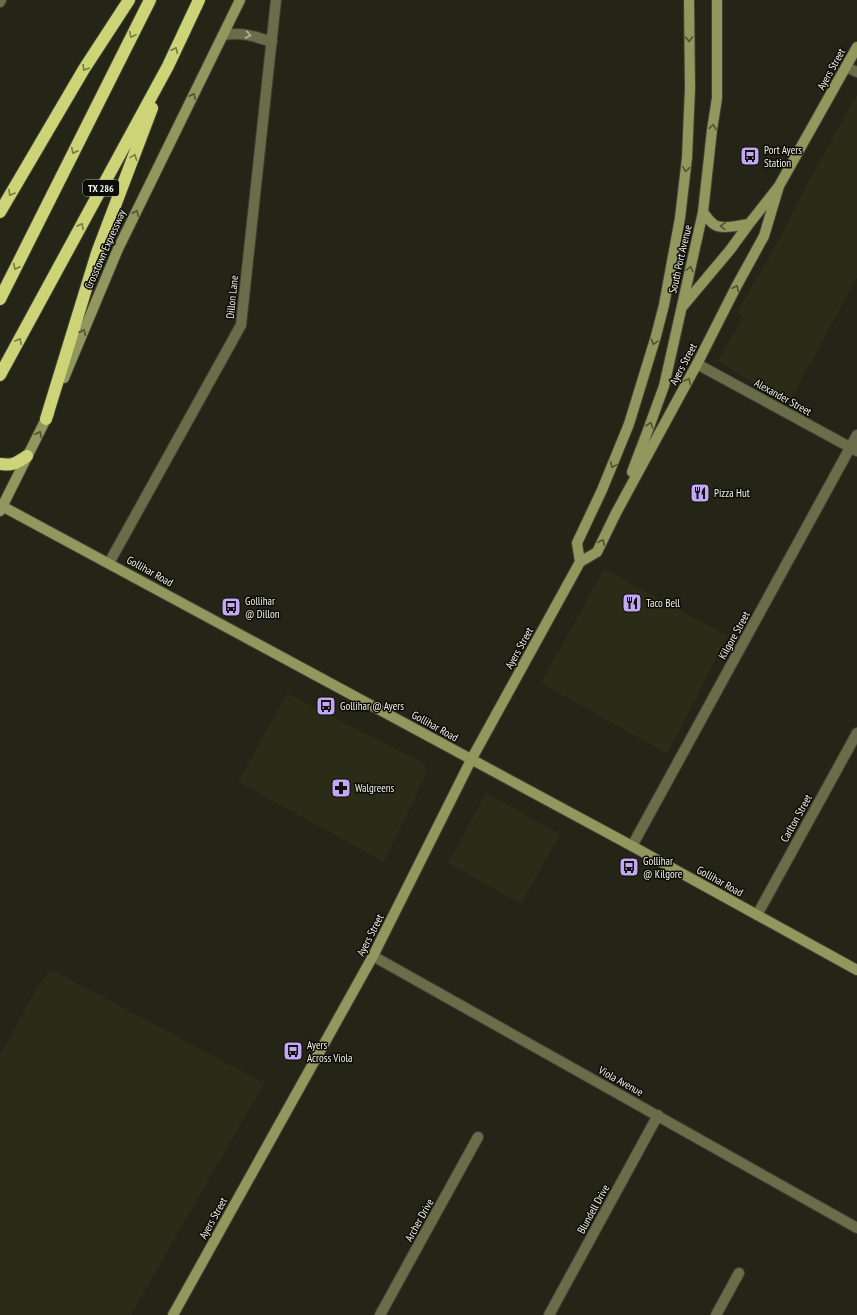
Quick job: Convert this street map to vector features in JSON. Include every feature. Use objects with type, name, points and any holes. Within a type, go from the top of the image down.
[{"type":"highway","points":[[0,212],[84,69],[129,0]]},
{"type":"highway","points":[[0,299],[150,0]]},
{"type":"highway","name":"TX 286","points":[[0,375],[168,66],[199,0]]},
{"type":"highway","points":[[46,419],[97,254],[168,66]]},
{"type":"highway","points":[[0,464],[8,466],[15,465],[27,456]]},
{"type":"main road","name":"Crosstown Expressway","points":[[1,508],[46,419],[118,249],[240,0]]},
{"type":"main road","name":"South Port Avenue","points":[[580,562],[577,543],[630,424],[664,305],[680,218],[687,158],[690,88],[689,0]]},
{"type":"main road","name":"South Port Avenue","points":[[616,513],[664,386],[703,212],[717,98],[717,0]]},
{"type":"main road","name":"Ayers Street","points":[[681,307],[730,250],[779,186],[857,47]]},
{"type":"main road","name":"Ayers Street","points":[[173,1315],[373,956],[471,760],[580,562],[597,552],[616,513],[697,364],[764,236],[779,186]]},
{"type":"main road","points":[[703,212],[712,223],[717,226],[749,224]]},
{"type":"main road","name":"Gollihar Road","points":[[1,508],[109,563],[632,846],[857,970]]},
{"type":"street","name":"Dillon Lane","points":[[109,563],[241,325],[276,0]]},
{"type":"street","points":[[223,35],[236,33],[245,34],[272,42]]},
{"type":"street","points":[[846,67],[857,72]]},
{"type":"street","name":"Alexander Street","points":[[697,364],[854,449]]},
{"type":"street","name":"Kilgore Street","points":[[632,846],[854,449],[857,435]]},
{"type":"street","name":"Carlton Street","points":[[757,915],[857,733]]},
{"type":"street","name":"Viola Avenue","points":[[373,956],[857,1228]]},
{"type":"street","name":"Blundell Drive","points":[[549,1315],[658,1115]]},
{"type":"street","name":"Archer Drive","points":[[380,1315],[478,1137]]},
{"type":"street","points":[[716,1315],[738,1273]]},
{"type":"shaded area","points":[[857,95],[857,278],[788,404],[718,361],[743,317],[737,312],[771,254],[816,168]]},
{"type":"shaded area","points":[[604,569],[728,636],[667,754],[541,683]]},
{"type":"shaded area","points":[[287,693],[425,764],[426,775],[384,862],[238,782]]},
{"type":"shaded area","points":[[486,793],[560,834],[521,904],[448,863]]},
{"type":"shaded area","points":[[51,969],[264,1083],[131,1315],[0,1315],[0,1055],[38,986]]},
{"type":"place","name":"Port Ayers Station","points":[[750,156]]},
{"type":"place","name":"Pizza Hut","points":[[700,493]]},
{"type":"place","name":"Taco Bell","points":[[632,603]]},
{"type":"place","name":"Gollihar @ Dillon","points":[[231,607]]},
{"type":"place","name":"Gollihar @ Ayers","points":[[326,706]]},
{"type":"place","name":"Walgreens","points":[[341,788]]},
{"type":"place","name":"Gollihar @ Kilgore","points":[[629,867]]},
{"type":"place","name":"Ayers Across Viola","points":[[293,1051]]}]
